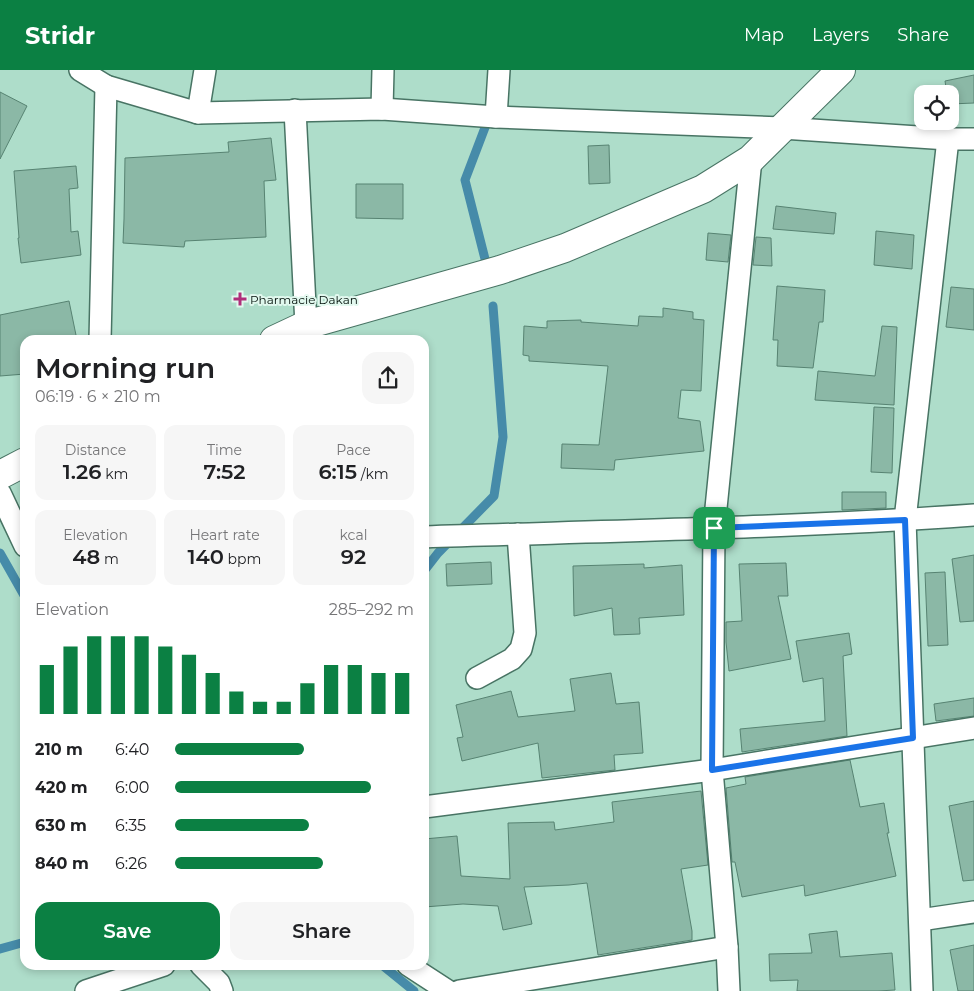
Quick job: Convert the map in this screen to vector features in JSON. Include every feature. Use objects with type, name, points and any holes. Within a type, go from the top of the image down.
[{"type":"street","points":[[80,70],[106,86],[198,113],[382,109],[496,117],[782,128],[974,140]]},
{"type":"street","points":[[198,113],[204,70]]},
{"type":"street","points":[[382,109],[383,70]]},
{"type":"street","points":[[496,117],[499,70]]},
{"type":"street","points":[[296,110],[289,335],[565,248],[703,189],[751,159],[841,70]]},
{"type":"street","points":[[100,335],[106,86]]},
{"type":"street","points":[[922,991],[905,520],[948,139]]},
{"type":"street","points":[[729,991],[712,770],[714,528],[751,159]]},
{"type":"street","points":[[0,475],[20,465]]},
{"type":"street","points":[[0,493],[20,535]]},
{"type":"street","points":[[429,537],[714,528],[905,520],[974,515]]},
{"type":"street","points":[[477,678],[512,659],[521,648],[525,633],[518,534]]},
{"type":"street","points":[[429,806],[712,770],[974,728]]},
{"type":"street","points":[[920,920],[974,912]]},
{"type":"street","points":[[459,991],[727,947]]},
{"type":"street","points":[[86,991],[149,970]]},
{"type":"street","points":[[205,970],[220,987]]},
{"type":"street","points":[[416,970],[448,991]]},
{"type":"building","points":[[974,75],[974,103],[959,104],[959,85],[946,85],[945,81]]},
{"type":"building","points":[[0,92],[27,106],[0,159]]},
{"type":"building","points":[[271,138],[276,180],[264,181],[266,237],[185,241],[184,247],[123,243],[125,158],[229,152],[228,142]]},
{"type":"building","points":[[609,145],[610,183],[589,184],[588,146]]},
{"type":"building","points":[[76,166],[78,188],[69,189],[71,232],[78,231],[81,255],[21,263],[14,171]]},
{"type":"building","points":[[356,184],[403,184],[403,219],[356,218]]},
{"type":"building","points":[[776,206],[836,213],[834,234],[773,229]]},
{"type":"building","points":[[876,231],[914,235],[912,269],[874,265]]},
{"type":"building","points":[[708,233],[731,235],[728,262],[706,260]]},
{"type":"building","points":[[756,237],[771,238],[772,266],[753,265]]},
{"type":"building","points":[[777,286],[825,290],[823,322],[819,322],[813,368],[777,366],[778,340],[773,340]]},
{"type":"building","points":[[951,287],[974,289],[974,330],[946,327]]},
{"type":"building","points":[[69,301],[76,335],[20,335],[20,374],[0,376],[0,315]]},
{"type":"building","points":[[663,308],[693,312],[693,319],[704,320],[701,391],[681,390],[678,418],[700,421],[704,451],[615,460],[614,470],[561,468],[562,444],[599,445],[608,366],[529,361],[529,356],[523,355],[524,326],[547,328],[547,321],[581,320],[581,322],[638,326],[639,316],[663,317]]},
{"type":"building","points":[[882,326],[897,327],[894,405],[815,400],[818,371],[875,376]]},
{"type":"building","points":[[874,407],[894,408],[892,473],[871,472]]},
{"type":"building","points":[[842,492],[886,492],[886,508],[842,510]]},
{"type":"building","points":[[974,555],[974,621],[960,622],[952,559]]},
{"type":"building","points":[[491,562],[492,584],[447,586],[446,564]]},
{"type":"building","points":[[786,563],[788,596],[778,596],[791,659],[729,671],[726,622],[742,621],[739,564]]},
{"type":"building","points":[[644,564],[644,568],[682,565],[684,615],[639,618],[640,634],[614,635],[612,608],[574,616],[573,566]]},
{"type":"building","points":[[945,572],[948,645],[928,646],[925,573]]},
{"type":"building","points":[[849,633],[852,654],[843,656],[847,736],[742,752],[740,729],[825,721],[823,678],[803,682],[796,641]]},
{"type":"building","points":[[611,673],[616,704],[639,702],[643,753],[614,755],[615,770],[542,778],[538,743],[462,761],[457,738],[463,737],[456,705],[511,691],[518,717],[575,711],[570,679]]},
{"type":"building","points":[[974,698],[974,716],[936,721],[934,704]]},
{"type":"building","points":[[850,760],[860,807],[884,803],[889,833],[887,833],[896,876],[805,896],[804,885],[742,897],[735,862],[732,862],[726,788],[746,784],[745,777]]},
{"type":"building","points":[[701,791],[708,865],[681,869],[692,940],[598,955],[587,883],[524,887],[532,924],[503,930],[498,906],[463,904],[429,907],[429,839],[457,836],[461,876],[510,879],[508,823],[554,822],[555,830],[614,822],[612,802]]},
{"type":"building","points":[[974,801],[974,880],[963,881],[949,806]]},
{"type":"building","points":[[837,931],[840,957],[892,953],[895,990],[797,991],[798,980],[770,981],[769,954],[812,953],[809,934]]},
{"type":"building","points":[[974,945],[974,991],[958,991],[950,950]]},
{"type":"waterway","points":[[485,259],[465,180],[489,117]]},
{"type":"waterway","points":[[429,565],[494,496],[503,437],[493,306]]},
{"type":"waterway","points":[[0,553],[20,588]]},
{"type":"waterway","points":[[0,949],[20,943]]},
{"type":"waterway","points":[[388,970],[414,991]]},
{"type":"place","name":"Pharmacie Dakan","points":[[240,299]]},
{"type":"route","points":[[905,520],[913,738],[712,770],[714,528],[905,520]]}]
